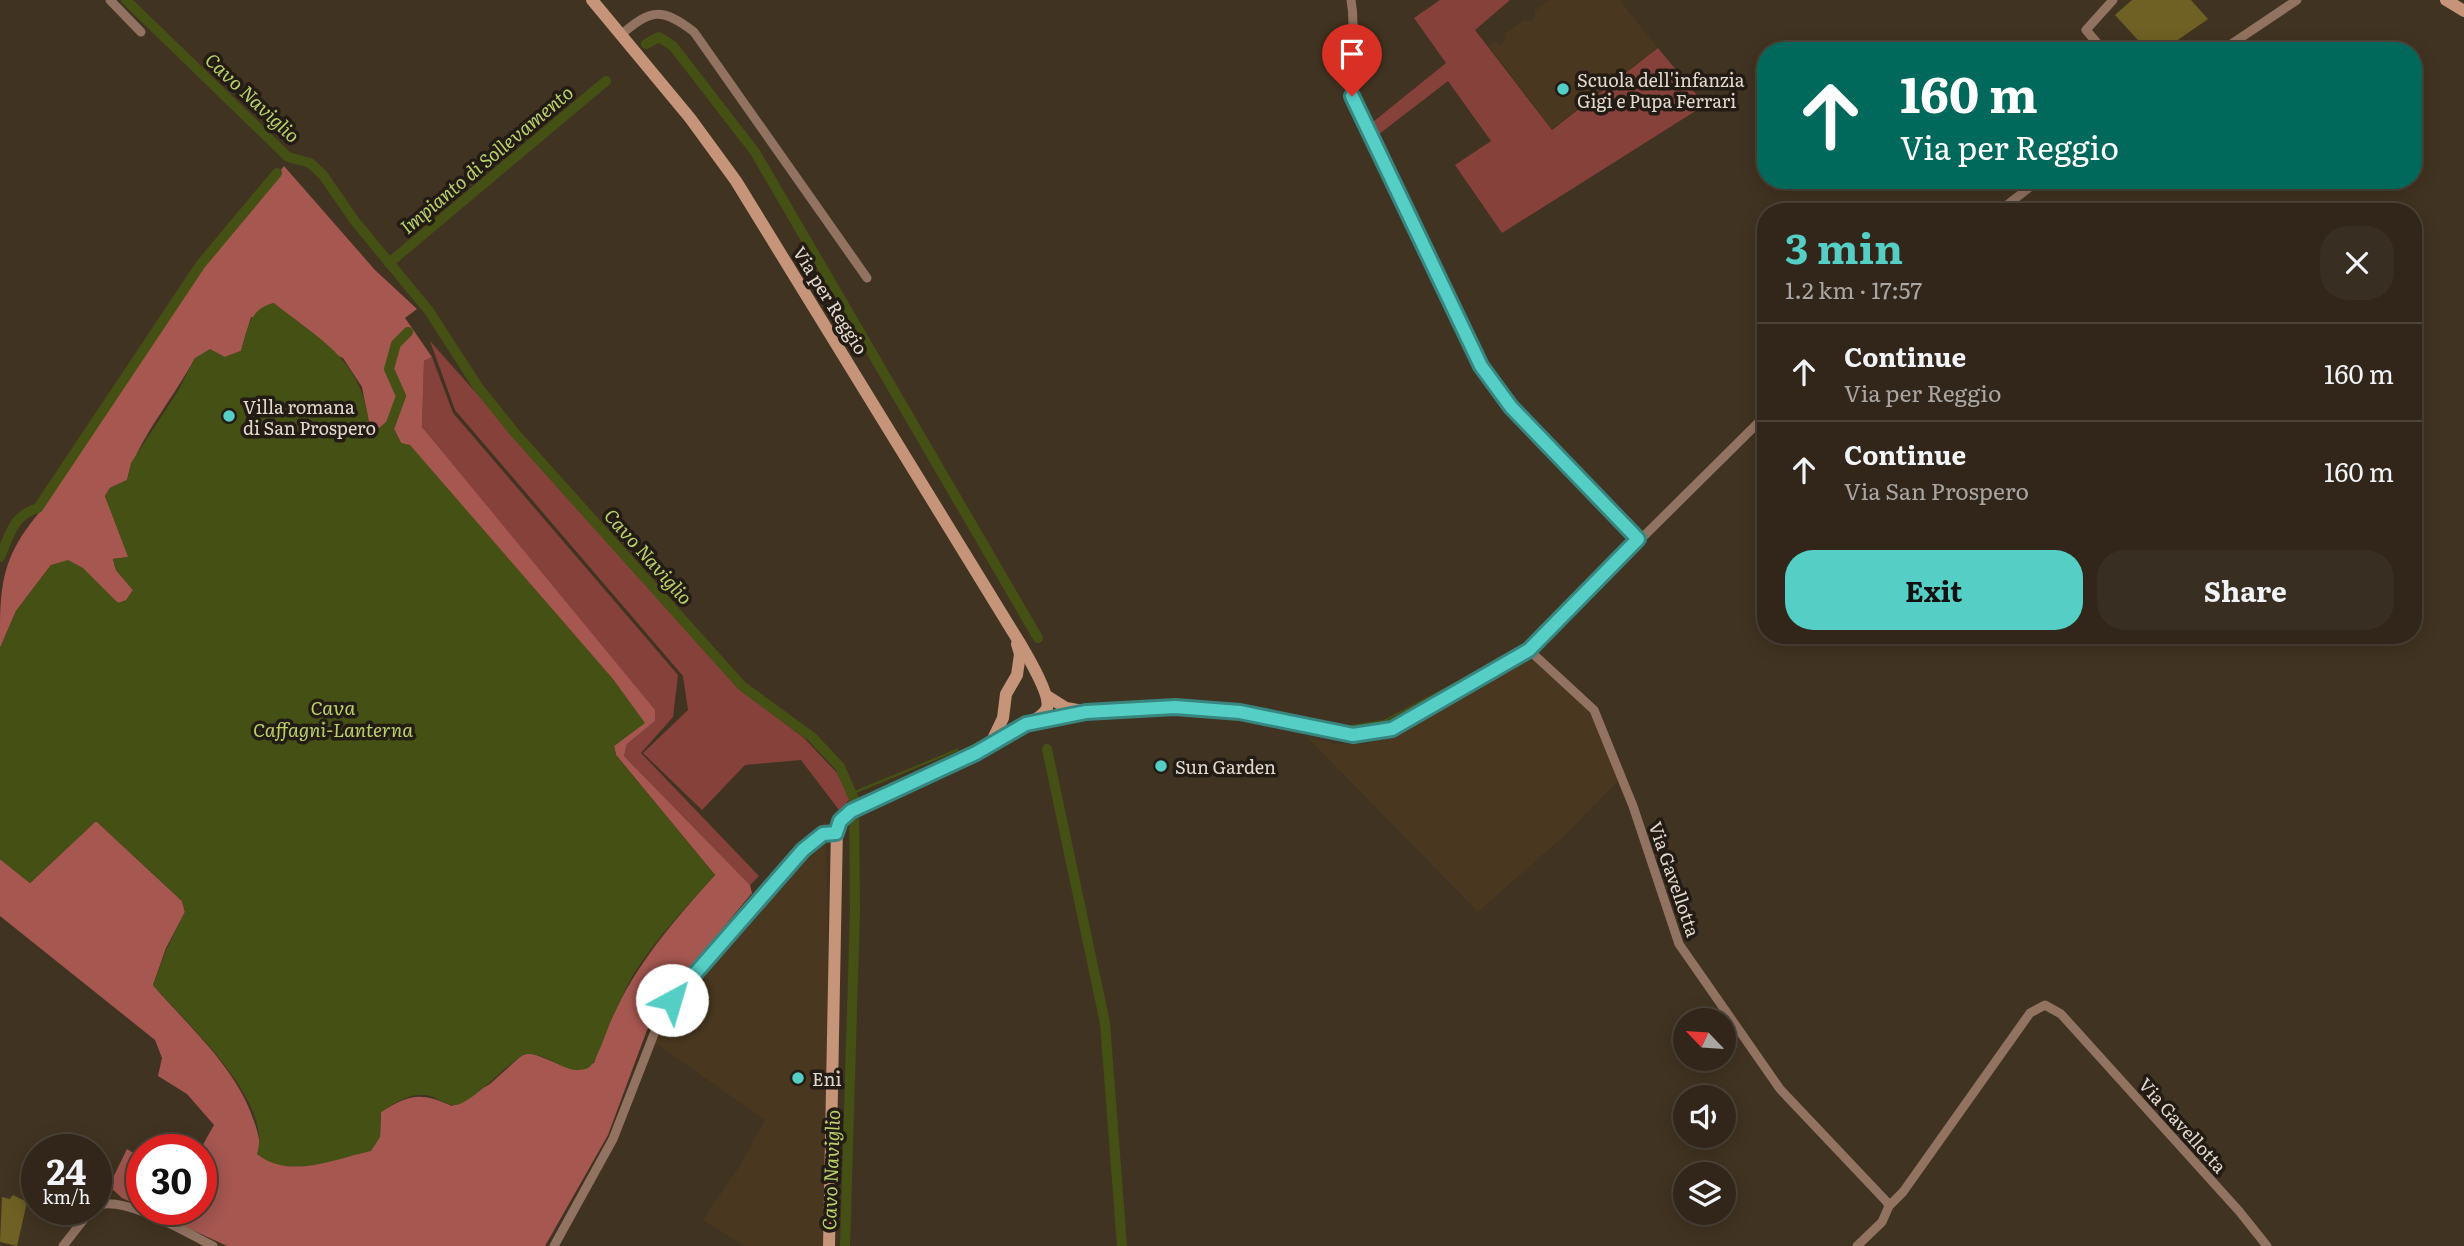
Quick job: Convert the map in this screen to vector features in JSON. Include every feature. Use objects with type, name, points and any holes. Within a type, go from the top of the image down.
[{"type":"main road","name":"Via per Reggio","points":[[592,0],[690,118],[736,181],[1015,636],[1044,692]]},
{"type":"main road","points":[[2446,0],[2464,10]]},
{"type":"main road","name":"Via per Reggio","points":[[990,744],[1001,725],[1006,694],[1014,684],[1019,666],[1015,636]]},
{"type":"main road","points":[[1014,684],[1025,680],[1066,708],[1086,712]]},
{"type":"main road","points":[[829,1246],[836,833],[843,817],[864,803],[1030,723],[1046,709],[1044,692]]},
{"type":"main road","points":[[1005,706],[1010,716],[1030,723],[1086,712]]},
{"type":"street","points":[[110,0],[141,32]]},
{"type":"street","points":[[1352,0],[1354,27],[1349,79],[1352,96],[1476,356],[1511,407],[1638,539]]},
{"type":"street","points":[[2096,42],[2085,30],[2113,0]]},
{"type":"street","points":[[2233,42],[2285,4],[2297,0]]},
{"type":"street","points":[[621,34],[642,16],[657,14],[679,20],[694,32],[867,278]]},
{"type":"street","points":[[2010,203],[2027,189]]},
{"type":"street","points":[[1086,712],[1175,707],[1240,712],[1353,735],[1392,729],[1529,650],[1757,424]]},
{"type":"street","name":"Via Gavellotta","points":[[1529,650],[1594,710],[1633,806],[1679,944],[1780,1088],[1889,1206]]},
{"type":"street","points":[[554,1246],[612,1139],[662,1016],[734,926],[803,850],[823,834],[836,833]]},
{"type":"street","name":"Via Gavellotta","points":[[1857,1246],[1882,1222],[1889,1206],[1903,1192],[2029,1013],[2045,1005],[2061,1014],[2239,1210],[2267,1246]]},
{"type":"street","points":[[112,1204],[121,1204],[213,1246]]},
{"type":"street","points":[[63,1246],[80,1225]]},
{"type":"shaded area","points":[[1440,0],[1510,0],[1475,30],[1552,130],[1658,48],[1705,105],[1502,233],[1455,165],[1491,141],[1448,81],[1374,138],[1368,126],[1446,63],[1414,18]]},
{"type":"shaded area","name":"Scuola dell'infanzia Gigi e Pupa Ferrari","points":[[1549,0],[1620,0],[1657,48],[1552,129],[1489,46],[1495,41],[1500,45],[1506,40],[1505,34],[1524,20],[1531,21],[1535,18],[1535,11]]},
{"type":"shaded area","points":[[284,166],[375,270],[417,309],[405,318],[432,357],[424,361],[422,427],[655,710],[655,721],[627,744],[624,756],[750,885],[752,893],[667,996],[647,1030],[608,1135],[545,1246],[227,1246],[182,1225],[217,1225],[217,1134],[209,1134],[214,1125],[187,1094],[158,1076],[162,1058],[155,1040],[0,916],[0,859],[30,883],[96,821],[182,901],[185,912],[166,948],[153,985],[203,1040],[232,1077],[254,1120],[260,1144],[380,1137],[381,1112],[391,1106],[408,1098],[423,1097],[452,1106],[490,1084],[522,1055],[531,1053],[571,1069],[594,1063],[604,1035],[629,985],[659,940],[715,875],[616,755],[614,746],[644,723],[401,443],[393,427],[370,429],[362,387],[343,358],[251,317],[241,351],[225,357],[195,358],[147,435],[127,480],[110,488],[105,496],[129,557],[113,559],[116,570],[133,590],[126,601],[118,603],[107,593],[51,565],[16,611],[0,648],[2,591],[9,561],[16,546],[195,277]]},
{"type":"shaded area","points":[[430,341],[739,689],[804,738],[837,773],[850,799],[839,810],[801,760],[745,765],[702,810],[643,753],[688,710],[683,676],[455,410]]},
{"type":"shaded area","points":[[432,357],[453,413],[678,675],[673,717],[641,753],[759,876],[750,885],[624,756],[627,744],[655,721],[422,427],[424,361]]},
{"type":"shaded area","points":[[1527,647],[1599,720],[1619,780],[1566,834],[1478,912],[1306,736],[1335,744],[1366,744],[1405,731],[1488,680]]},
{"type":"shaded area","points":[[826,820],[829,1028],[823,1246],[745,1246],[703,1220],[741,1164],[765,1120],[654,1042],[666,1018],[685,992],[760,903],[772,880]]},
{"type":"shaded area","points":[[126,1151],[126,1200],[112,1189],[112,1180]]},
{"type":"water","name":"Cava Caffagni-Lanterna","points":[[274,303],[325,342],[350,369],[366,405],[370,429],[379,428],[386,422],[393,427],[401,443],[410,445],[613,679],[645,723],[614,746],[616,755],[715,875],[664,932],[633,974],[598,1053],[588,1068],[572,1069],[535,1054],[521,1056],[460,1104],[448,1104],[430,1096],[417,1095],[392,1105],[381,1112],[380,1137],[371,1151],[297,1167],[270,1162],[257,1154],[259,1133],[252,1110],[240,1087],[204,1041],[153,985],[185,912],[182,901],[96,821],[30,883],[0,859],[0,648],[16,611],[51,565],[68,560],[83,568],[118,603],[126,600],[133,590],[116,570],[113,559],[128,557],[105,496],[110,488],[127,480],[131,463],[178,391],[195,358],[210,349],[225,357],[241,351],[247,328],[254,315]]},
{"type":"building","points":[[2132,0],[2191,0],[2208,19],[2175,42],[2140,42],[2115,15]]},
{"type":"building","points":[[13,1195],[21,1199],[22,1225],[17,1246],[0,1242],[2,1197],[10,1199]]},
{"type":"waterway","name":"Cavo Naviglio","points":[[126,0],[288,157],[310,163],[323,175],[354,220],[429,311],[478,387],[515,433],[742,686],[812,737],[840,767],[854,799],[855,911],[845,1246]]},
{"type":"waterway","points":[[646,44],[659,37],[673,46],[755,152],[1038,638]]},
{"type":"waterway","name":"Impianto di Sollevamento","points":[[389,263],[606,81]]},
{"type":"waterway","points":[[0,557],[17,521],[38,508],[201,264],[277,173]]},
{"type":"waterway","points":[[390,426],[401,396],[389,369],[396,344],[408,332]]},
{"type":"waterway","points":[[1176,701],[1238,706],[1346,727],[1384,721],[1523,648],[1620,548]]},
{"type":"waterway","points":[[1047,749],[1105,1023],[1122,1246]]},
{"type":"waterway","points":[[853,793],[957,750]]},
{"type":"place","name":"Scuola dell'infanzia Gigi e Pupa Ferrari","points":[[1563,89]]},
{"type":"place","name":"Villa romana di San Prospero","points":[[229,416]]},
{"type":"place","name":"Sun Garden","points":[[1161,766]]},
{"type":"place","name":"Eni","points":[[798,1078]]},
{"type":"route","points":[[672,1000],[734,926],[812,841],[825,833],[836,833],[843,817],[857,807],[976,753],[1026,724],[1086,712],[1175,707],[1240,712],[1353,735],[1392,729],[1529,650],[1638,539],[1511,407],[1481,366],[1411,218],[1369,137],[1352,96]]}]
